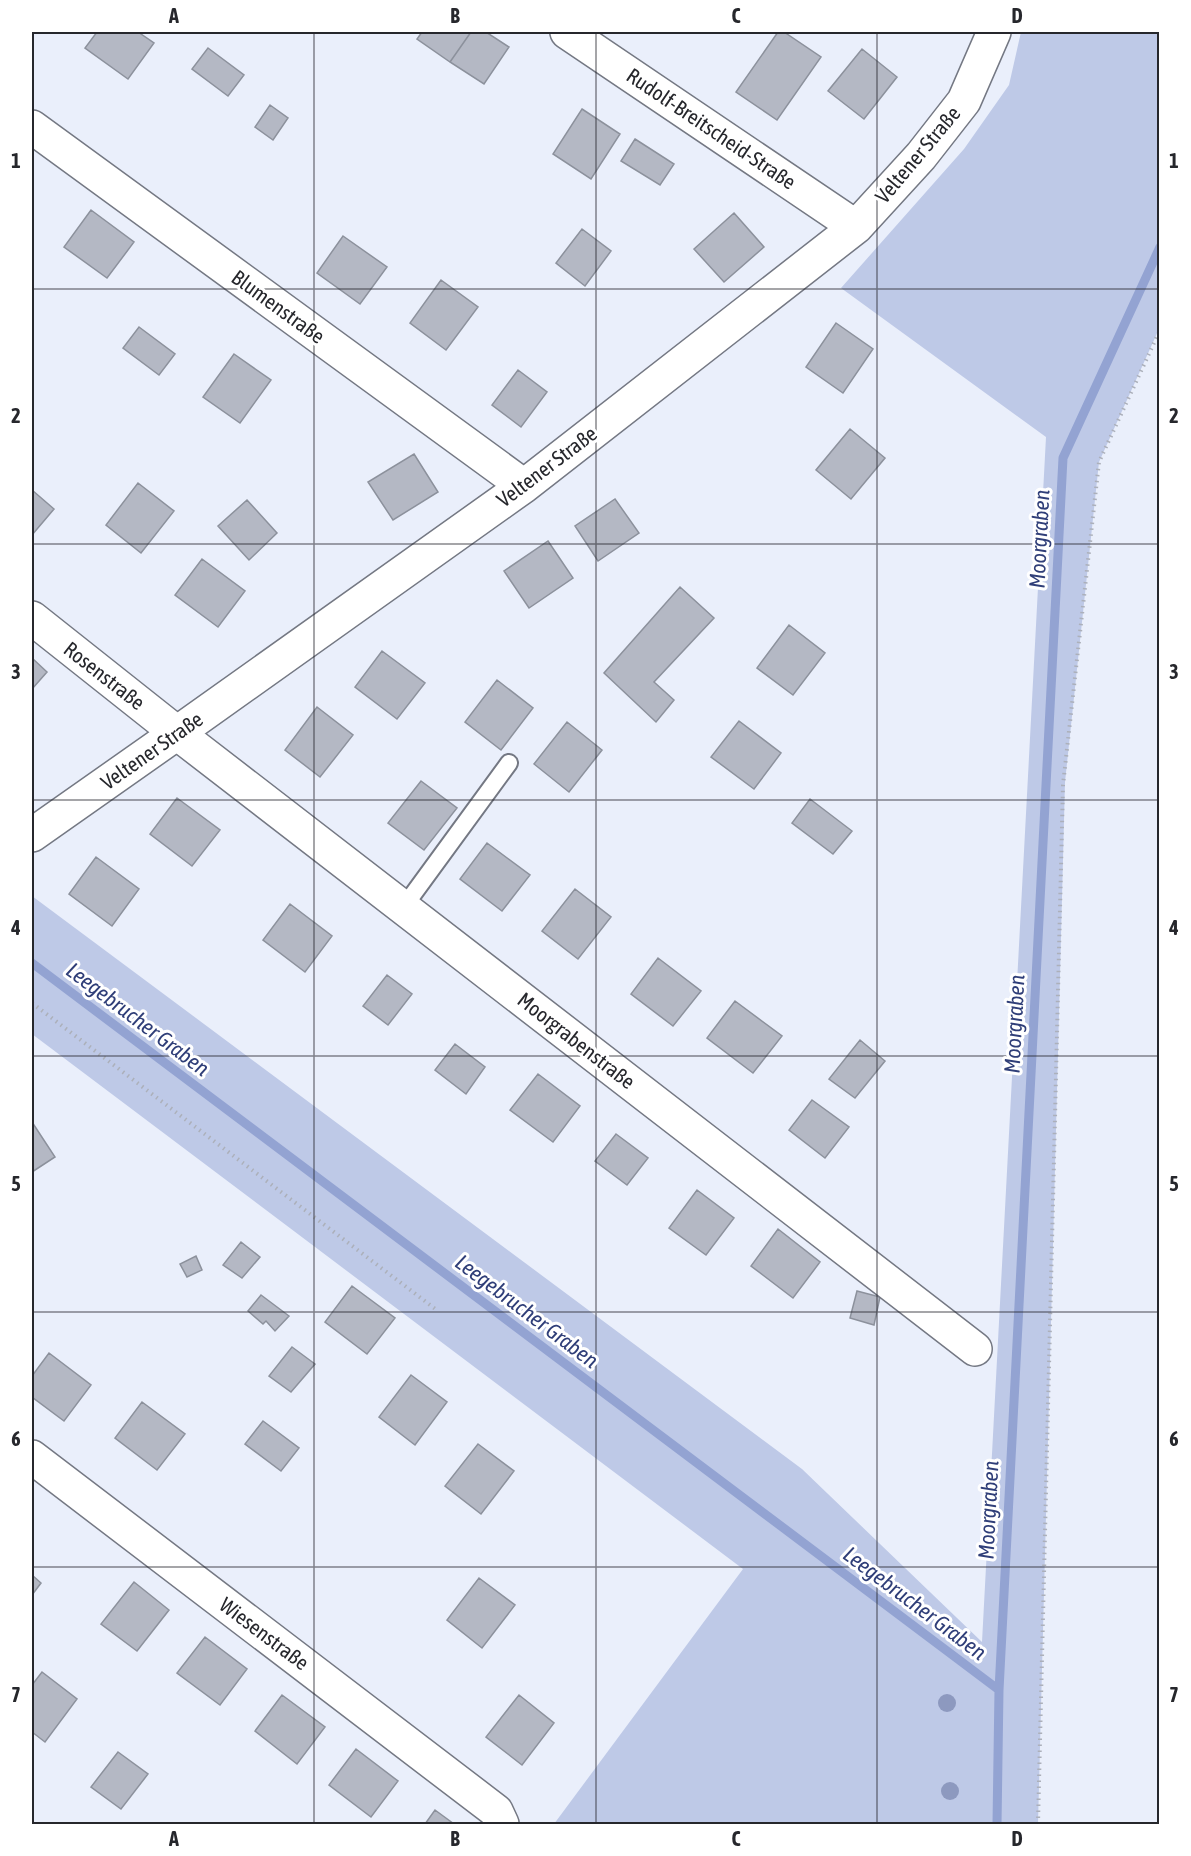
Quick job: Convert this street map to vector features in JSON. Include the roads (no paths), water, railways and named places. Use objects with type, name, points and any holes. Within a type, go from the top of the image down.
[{"type":"street","name":"Rudolf-Breitscheid-Straße","points":[[567,32],[856,227]]},
{"type":"street","name":"Veltener Straße","points":[[32,835],[524,486],[856,227],[921,156],[964,101],[994,32]]},
{"type":"street","name":"Blumenstraße","points":[[32,128],[524,486]]},
{"type":"street","name":"Rosenstraße","points":[[32,618],[177,733]]},
{"type":"street","name":"Moorgrabenstraße","points":[[177,733],[975,1349]]},
{"type":"street","name":"Wiesenstraße","points":[[32,1458],[499,1818]]},
{"type":"lane","points":[[403,908],[509,763]]},
{"type":"waterway","name":"Moorgraben","points":[[997,1824],[999,1690],[1063,458],[1160,247]]},
{"type":"waterway","name":"Leegebrucher Graben","points":[[32,963],[999,1690]]}]
